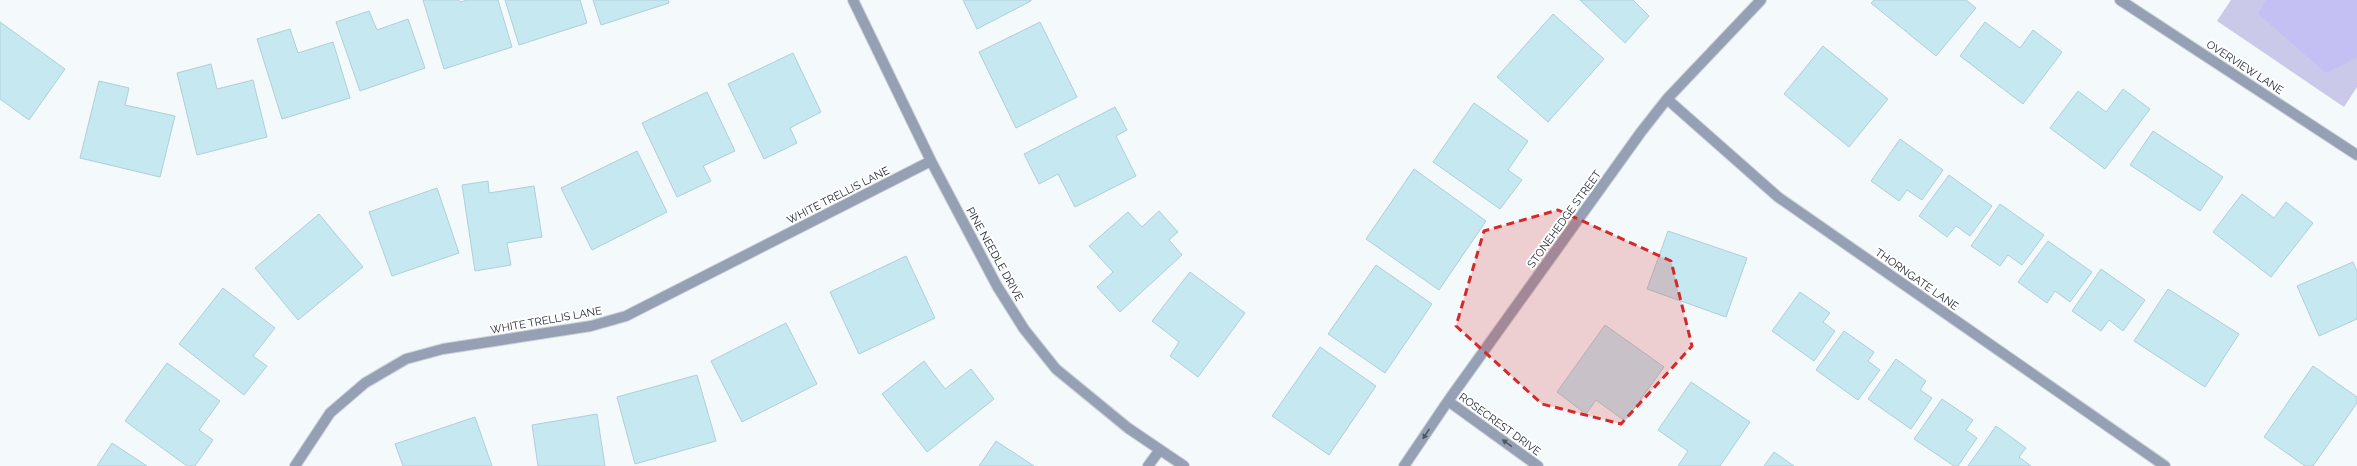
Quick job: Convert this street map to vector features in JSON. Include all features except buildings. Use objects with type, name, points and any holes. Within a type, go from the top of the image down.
[{"type":"street","name":"PINE NEEDLE DRIVE","points":[[853,0],[931,161],[997,286],[1024,329],[1056,370],[1159,451],[1184,466]]},
{"type":"street","name":"STONEHEDGE STREET","points":[[1404,466],[1448,401],[1667,99],[1761,0]]},
{"type":"street","name":"OVERVIEW LANE","points":[[2120,0],[2357,155]]},
{"type":"street","name":"THORNGATE LANE","points":[[1667,99],[1778,197],[2165,466]]},
{"type":"street","name":"WHITE TRELLIS LANE","points":[[294,466],[330,413],[365,382],[406,359],[443,349],[591,326],[626,316],[931,161]]},
{"type":"street","name":"ROSECREST DRIVE","points":[[1448,401],[1538,466]]},
{"type":"street","points":[[1148,466],[1159,451]]},
{"type":"highlighted area","points":[[1558,210],[1671,261],[1692,346],[1621,424],[1542,404],[1456,326],[1484,231]]},
{"type":"shaded area","points":[[2231,0],[2357,0],[2357,87],[2344,107],[2217,21]]},
{"type":"shaded area","points":[[2266,0],[2357,0],[2357,58],[2326,73],[2258,14]]}]
